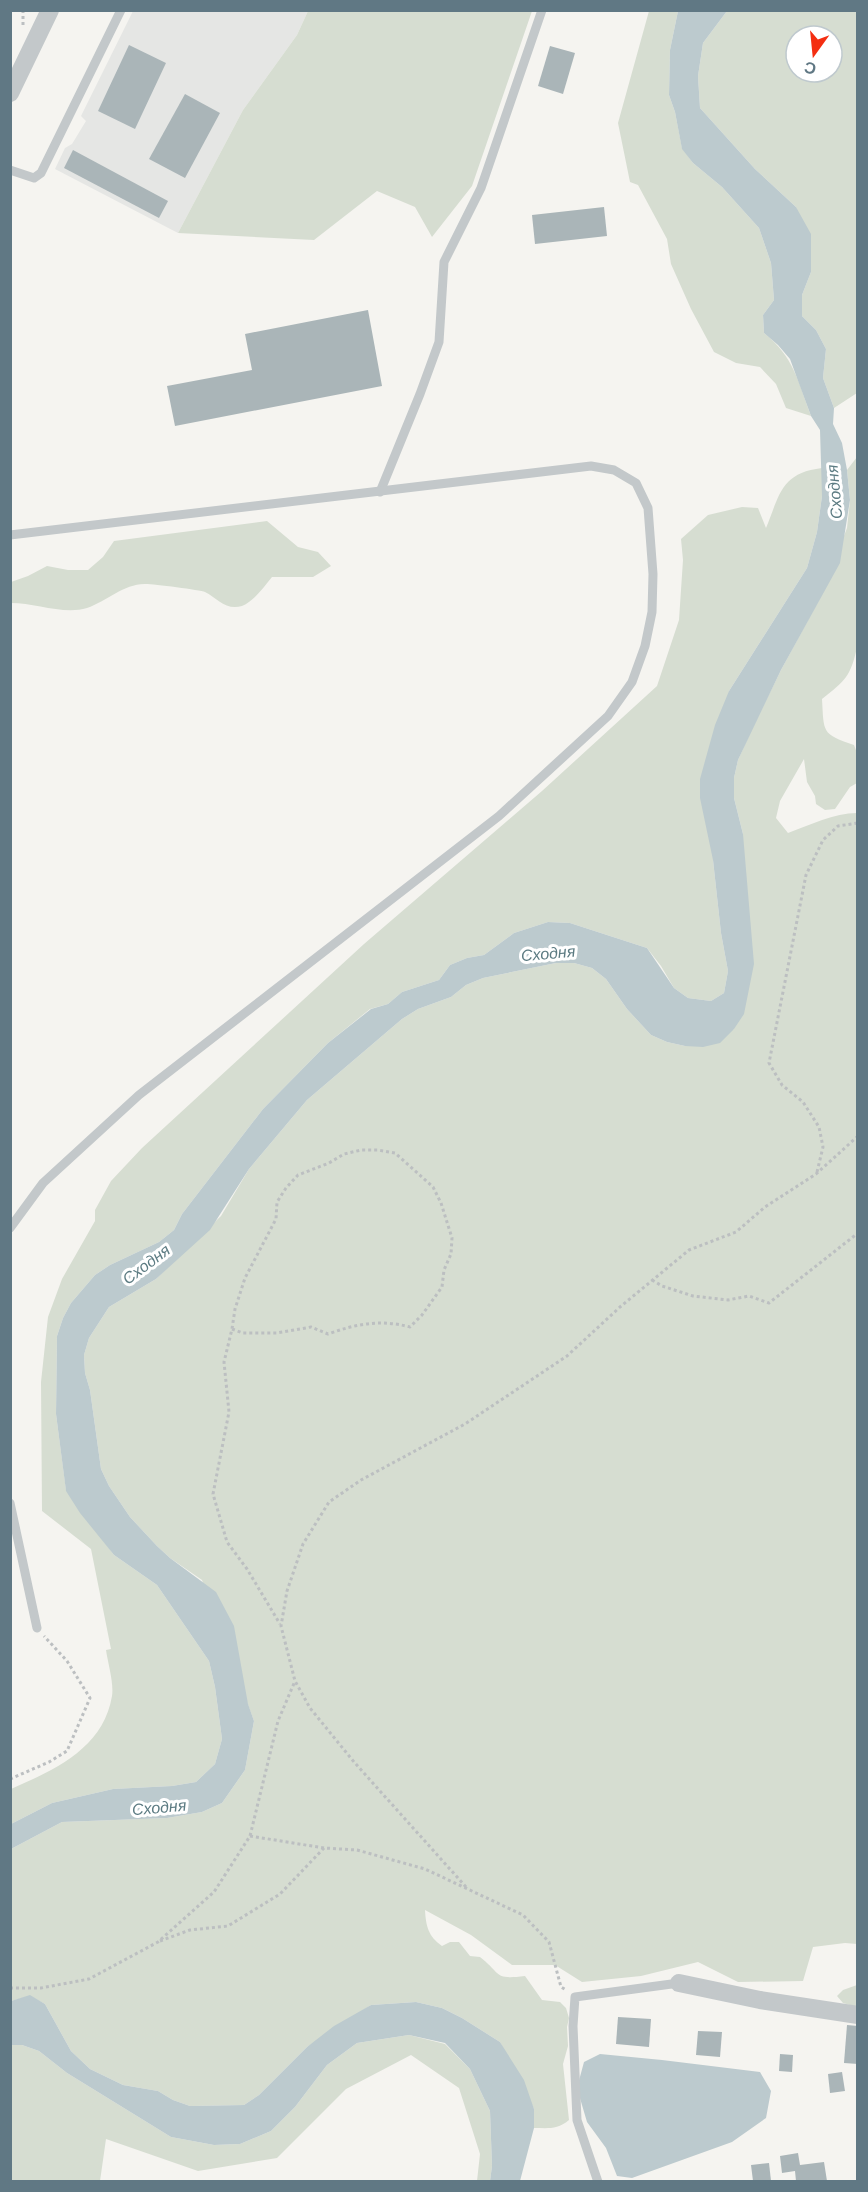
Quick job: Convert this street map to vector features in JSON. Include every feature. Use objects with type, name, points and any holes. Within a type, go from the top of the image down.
[{"type":"street","points":[[10,93],[50,10]]},
{"type":"street","points":[[680,1983],[760,2000],[858,2014]]},
{"type":"lane","points":[[10,170],[34,178],[41,173],[121,10]]},
{"type":"lane","points":[[380,492],[439,342],[444,262],[482,188],[542,10]]},
{"type":"lane","points":[[10,535],[591,466],[614,470],[636,483],[648,508],[652,574],[652,612],[645,646],[632,682],[608,716],[498,816],[139,1095],[43,1183],[10,1228]]},
{"type":"lane","points":[[10,1503],[36,1628]]},
{"type":"lane","points":[[598,2181],[577,2120],[573,2026],[575,1997],[680,1983]]},
{"type":"path","points":[[23,10],[24,33]]},
{"type":"path","points":[[816,1174],[823,1147],[819,1127],[803,1102],[782,1085],[769,1063],[806,875],[823,840],[838,826],[858,823]]},
{"type":"path","points":[[281,1626],[287,1591],[303,1544],[329,1502],[361,1480],[465,1424],[567,1356],[620,1307],[690,1250],[736,1232],[765,1207],[816,1174],[858,1136]]},
{"type":"path","points":[[232,1329],[243,1333],[277,1333],[311,1327],[328,1334],[378,1321],[394,1322],[410,1327],[422,1315],[442,1287],[444,1270],[451,1254],[452,1238],[434,1187],[395,1153],[361,1150],[344,1154],[329,1163],[298,1175],[286,1188],[277,1202],[276,1219],[245,1278],[235,1309],[224,1362],[229,1412],[213,1494],[227,1542],[247,1569],[281,1626],[295,1681],[310,1708],[354,1762],[466,1887]]},
{"type":"path","points":[[652,1280],[662,1286],[693,1296],[728,1300],[749,1296],[769,1303],[858,1233]]},
{"type":"path","points":[[10,1779],[49,1762],[67,1751],[90,1698],[67,1660],[36,1628]]},
{"type":"path","points":[[158,1942],[214,1892],[250,1836],[278,1721],[295,1681]]},
{"type":"path","points":[[250,1836],[324,1848],[357,1850],[425,1869],[524,1915],[549,1942],[561,1987],[575,1997]]},
{"type":"path","points":[[10,1988],[41,1988],[89,1979],[158,1942],[190,1930],[228,1926],[280,1894],[324,1848]]},
{"type":"shaded area","points":[[133,11],[308,11],[297,35],[243,110],[178,233],[55,169],[65,148],[72,144],[86,121],[81,116]]},
{"type":"shaded area","points":[[308,11],[532,11],[472,186],[432,237],[415,207],[377,191],[314,240],[178,233],[243,110],[297,35]]},
{"type":"shaded area","points":[[649,11],[678,11],[670,50],[669,95],[682,148],[693,163],[722,187],[759,228],[771,263],[774,300],[763,315],[764,333],[789,361],[811,416],[786,408],[776,384],[760,367],[736,363],[714,352],[671,264],[667,239],[638,185],[630,182],[618,123]]},
{"type":"shaded area","points":[[727,11],[857,11],[857,393],[834,408],[823,378],[826,349],[816,330],[802,316],[802,295],[811,272],[796,207],[755,169],[700,108],[698,76],[703,43]]},
{"type":"shaded area","points":[[857,457],[857,647],[846,677],[822,699],[826,730],[835,738],[854,745],[857,753],[857,783],[850,787],[835,809],[825,810],[816,804],[815,796],[807,782],[804,759],[780,801],[776,818],[788,833],[831,817],[857,813],[857,1944],[845,1943],[813,1947],[803,1981],[738,1982],[698,1962],[641,1976],[582,1982],[555,1965],[512,1965],[471,1935],[425,1910],[429,1930],[442,1946],[450,1942],[459,1942],[470,1956],[480,1957],[502,1976],[525,1976],[542,2000],[560,2002],[566,2008],[569,2018],[568,2046],[563,2064],[569,2120],[552,2128],[534,2128],[534,2109],[500,2042],[442,2008],[416,2002],[371,2005],[307,2047],[259,2095],[244,2105],[190,2106],[158,2091],[123,2085],[90,2069],[71,2051],[45,2004],[30,1996],[11,2001],[11,1849],[62,1822],[167,1818],[202,1812],[222,1803],[245,1770],[254,1721],[202,1580],[170,1558],[130,1517],[109,1486],[101,1469],[90,1390],[85,1373],[84,1355],[89,1338],[109,1307],[156,1279],[221,1216],[249,1169],[307,1100],[402,1019],[418,1009],[451,997],[466,985],[483,978],[556,963],[574,963],[592,968],[606,979],[627,1009],[651,1035],[667,1042],[685,1046],[734,1029],[743,834],[734,798],[734,778],[738,760],[752,729],[820,598],[847,528],[850,500],[847,470]]},
{"type":"shaded area","points":[[822,468],[822,496],[817,532],[807,568],[729,691],[713,860],[721,933],[728,971],[724,993],[711,1001],[688,998],[674,988],[647,948],[570,923],[548,922],[514,933],[484,955],[467,958],[450,965],[439,980],[402,992],[388,1004],[370,1009],[328,1043],[263,1109],[182,1214],[174,1230],[159,1242],[110,1265],[95,1275],[71,1303],[57,1336],[56,1414],[66,1490],[114,1555],[157,1585],[209,1661],[222,1739],[215,1764],[196,1782],[172,1786],[113,1789],[52,1803],[11,1824],[11,1789],[44,1774],[87,1744],[107,1714],[112,1696],[112,1679],[106,1650],[111,1649],[91,1549],[42,1511],[41,1382],[48,1317],[62,1279],[95,1221],[95,1210],[111,1181],[142,1148],[364,944],[542,791],[657,686],[679,620],[683,560],[681,539],[708,515],[742,507],[758,508],[766,528],[779,495],[790,480],[808,471]]},
{"type":"shaded area","points":[[267,521],[298,547],[318,552],[331,566],[313,577],[272,577],[251,601],[236,607],[226,605],[202,591],[146,584],[131,586],[94,605],[78,610],[11,603],[11,582],[47,566],[68,570],[88,570],[103,557],[114,541]]},
{"type":"shaded area","points":[[857,1985],[857,2007],[843,2003],[837,1996],[843,1990]]},
{"type":"shaded area","points":[[409,2035],[445,2044],[470,2069],[490,2111],[492,2166],[490,2181],[477,2181],[480,2154],[459,2088],[411,2055],[346,2089],[277,2158],[198,2171],[106,2139],[100,2181],[11,2182],[11,2045],[22,2045],[39,2051],[67,2073],[171,2137],[214,2145],[240,2144],[271,2131],[295,2107],[327,2065],[357,2043]]},
{"type":"water","name":"Сходня","points":[[678,11],[727,11],[703,43],[698,76],[700,108],[755,169],[796,207],[811,234],[811,272],[802,295],[802,316],[816,330],[826,349],[823,378],[834,408],[833,424],[842,443],[850,500],[840,563],[781,670],[738,760],[734,778],[734,798],[743,834],[754,964],[744,1014],[734,1029],[720,1043],[703,1047],[685,1046],[651,1035],[627,1009],[606,979],[592,968],[574,963],[556,963],[483,978],[466,985],[451,997],[418,1009],[402,1019],[307,1100],[249,1169],[210,1230],[156,1279],[109,1307],[89,1338],[84,1355],[101,1469],[109,1486],[130,1517],[157,1546],[216,1592],[234,1626],[248,1704],[254,1721],[245,1770],[222,1803],[202,1812],[167,1818],[62,1822],[11,1849],[11,1824],[52,1803],[113,1789],[172,1786],[196,1782],[215,1764],[222,1739],[209,1661],[157,1585],[114,1555],[80,1513],[66,1491],[56,1414],[57,1336],[71,1303],[95,1275],[110,1265],[159,1242],[174,1230],[182,1214],[263,1109],[328,1043],[371,1009],[388,1004],[402,992],[439,980],[450,965],[467,958],[484,955],[514,933],[548,922],[570,923],[647,948],[674,988],[688,998],[711,1001],[724,993],[728,971],[721,933],[713,860],[700,798],[700,779],[715,725],[729,691],[807,568],[817,532],[822,496],[820,430],[811,416],[790,359],[764,333],[763,315],[774,300],[771,263],[759,228],[722,187],[693,163],[682,149],[675,112],[669,95],[670,50]]},
{"type":"water","points":[[30,1995],[45,2004],[71,2051],[90,2069],[123,2085],[158,2091],[190,2106],[244,2105],[259,2095],[307,2047],[334,2026],[371,2005],[416,2002],[442,2008],[500,2042],[524,2080],[534,2109],[534,2128],[520,2181],[490,2181],[492,2166],[490,2111],[470,2069],[445,2043],[409,2035],[357,2043],[327,2065],[295,2107],[271,2131],[240,2144],[214,2145],[171,2137],[67,2073],[39,2051],[22,2045],[11,2045],[11,2001]]},
{"type":"water","points":[[600,2054],[760,2072],[771,2091],[766,2118],[732,2142],[632,2178],[617,2176],[606,2148],[587,2122],[577,2088],[584,2062]]},
{"type":"building","points":[[129,45],[166,63],[135,129],[98,111]]},
{"type":"building","points":[[550,46],[575,53],[563,94],[538,86]]},
{"type":"building","points":[[185,94],[220,113],[185,178],[149,159]]},
{"type":"building","points":[[73,150],[168,201],[159,218],[64,168]]},
{"type":"building","points":[[604,207],[607,236],[535,244],[532,215]]},
{"type":"building","points":[[368,310],[382,386],[175,426],[167,386],[252,370],[245,334]]},
{"type":"building","points":[[618,2017],[651,2019],[649,2047],[616,2044]]},
{"type":"building","points":[[847,2025],[858,2026],[858,2064],[844,2063]]},
{"type":"building","points":[[698,2031],[722,2032],[720,2057],[696,2055]]},
{"type":"building","points":[[780,2054],[793,2055],[792,2072],[779,2071]]},
{"type":"building","points":[[842,2072],[845,2091],[830,2093],[828,2074]]},
{"type":"building","points":[[798,2153],[800,2165],[824,2162],[827,2181],[796,2181],[795,2171],[782,2173],[780,2156]]},
{"type":"building","points":[[769,2163],[771,2181],[753,2181],[751,2165]]}]
